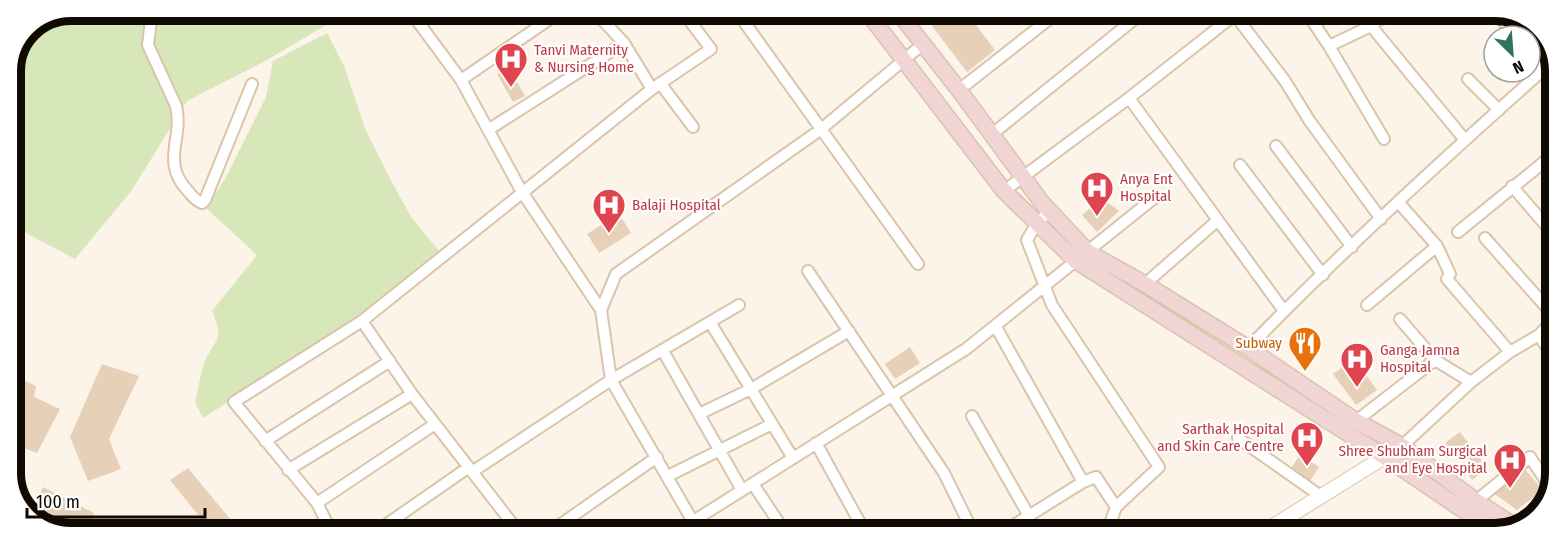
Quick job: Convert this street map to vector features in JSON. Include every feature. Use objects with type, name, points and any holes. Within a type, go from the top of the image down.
[{"type":"main road","points":[[874,21],[1004,191],[1037,223],[1082,257],[1385,457],[1480,523]]},
{"type":"main road","points":[[908,21],[1082,257],[1145,284],[1248,348],[1356,421],[1402,446],[1476,501],[1508,521]]},
{"type":"street","points":[[151,21],[148,45],[178,115],[173,155],[174,167],[184,188],[198,202],[202,203],[205,200],[252,84]]},
{"type":"street","points":[[417,21],[460,80],[522,192],[600,310],[611,380],[693,521]]},
{"type":"street","points":[[460,80],[547,21]]},
{"type":"street","points":[[603,21],[693,127]]},
{"type":"street","points":[[327,523],[317,503],[234,402],[362,321],[656,86],[711,50],[690,21]]},
{"type":"street","points":[[743,21],[918,264]]},
{"type":"street","points":[[1037,21],[1041,25]]},
{"type":"street","points":[[959,90],[1046,21]]},
{"type":"street","points":[[991,135],[1132,21]]},
{"type":"street","points":[[1004,191],[1227,21]]},
{"type":"street","points":[[1241,21],[1381,219]]},
{"type":"street","points":[[1312,21],[1384,139]]},
{"type":"street","points":[[1329,46],[1377,21]]},
{"type":"street","points":[[1371,26],[1465,140]]},
{"type":"street","points":[[488,130],[624,43]]},
{"type":"street","points":[[600,310],[616,274],[820,130],[923,44]]},
{"type":"street","points":[[1248,348],[1399,202],[1544,69],[1542,67]]},
{"type":"street","points":[[1468,79],[1499,110]]},
{"type":"street","points":[[1129,98],[1284,311]]},
{"type":"street","points":[[1276,146],[1352,247]]},
{"type":"street","points":[[1458,232],[1545,161]]},
{"type":"street","points":[[1240,165],[1323,275]]},
{"type":"street","points":[[1512,186],[1545,224]]},
{"type":"street","points":[[690,523],[966,349],[1154,198]]},
{"type":"street","points":[[1399,202],[1437,246],[1450,274],[1447,279],[1510,352]]},
{"type":"street","points":[[1050,212],[1037,223],[1027,240],[1043,287],[1052,305],[1159,467],[1116,507],[1110,523]]},
{"type":"street","points":[[1145,284],[1218,220]]},
{"type":"street","points":[[1485,238],[1545,308]]},
{"type":"street","points":[[1367,305],[1437,246]]},
{"type":"street","points":[[808,271],[944,473],[969,523]]},
{"type":"street","points":[[389,523],[611,380],[739,305]]},
{"type":"street","points":[[1400,319],[1435,360],[1471,382]]},
{"type":"street","points":[[362,321],[412,394],[513,523]]},
{"type":"street","points":[[710,322],[793,458]]},
{"type":"street","points":[[996,327],[1083,482]]},
{"type":"street","points":[[1279,523],[1402,446],[1471,382],[1510,352],[1539,335],[1545,328]]},
{"type":"street","points":[[699,414],[751,389],[849,331]]},
{"type":"street","points":[[1539,335],[1545,344]]},
{"type":"street","points":[[663,351],[742,490]]},
{"type":"street","points":[[1356,421],[1435,360]]},
{"type":"street","points":[[265,441],[390,361]]},
{"type":"street","points":[[288,470],[412,394]]},
{"type":"street","points":[[972,416],[1029,516]]},
{"type":"street","points":[[317,503],[435,424]]},
{"type":"street","points":[[668,476],[772,424]]},
{"type":"street","points":[[1238,438],[1322,497]]},
{"type":"street","points":[[816,443],[860,523]]},
{"type":"street","points":[[563,523],[657,457]]},
{"type":"street","points":[[1476,501],[1530,457],[1544,479]]},
{"type":"street","points":[[1018,523],[1083,482],[1096,477],[1116,507]]},
{"type":"street","points":[[753,484],[778,523]]},
{"type":"green space","points":[[71,21],[324,21],[326,25],[267,60],[187,101],[132,190],[75,259],[21,228],[21,71],[29,43],[43,29]]},
{"type":"green space","points":[[327,33],[344,66],[366,131],[393,184],[411,217],[440,252],[359,318],[203,418],[195,402],[204,364],[218,335],[212,311],[257,255],[206,208],[225,179],[266,97],[273,61]]},
{"type":"building","points":[[938,21],[973,21],[995,50],[967,72],[932,26]]},
{"type":"building","points":[[509,67],[525,96],[513,102],[497,74]]},
{"type":"building","points":[[1102,198],[1119,211],[1097,232],[1082,215]]},
{"type":"building","points":[[619,214],[631,233],[599,253],[587,234]]},
{"type":"building","points":[[910,347],[920,363],[895,379],[885,364]]},
{"type":"building","points":[[1354,359],[1377,390],[1356,405],[1333,374]]},
{"type":"building","points":[[102,364],[139,376],[109,439],[121,469],[88,481],[70,437]]},
{"type":"building","points":[[21,379],[36,386],[34,397],[60,409],[37,453],[21,447]]},
{"type":"building","points":[[1460,432],[1482,461],[1477,464],[1483,472],[1472,480],[1467,472],[1475,466],[1461,447],[1453,454],[1445,443]]},
{"type":"building","points":[[1300,455],[1319,467],[1308,484],[1289,471]]},
{"type":"building","points":[[1523,467],[1542,489],[1517,510],[1492,492]]},
{"type":"building","points":[[188,468],[233,523],[205,523],[170,480]]},
{"type":"building","points":[[43,487],[94,513],[89,523],[65,523],[43,515],[34,506]]},
{"type":"place","name":"Tanvi Maternity & Nursing Home","points":[[511,88]]},
{"type":"place","name":"Anya Ent Hospital","points":[[1097,217]]},
{"type":"place","name":"Balaji Hospital","points":[[609,234]]},
{"type":"place","name":"Subway","points":[[1305,372]]},
{"type":"place","name":"Ganga Jamna Hospital","points":[[1357,388]]},
{"type":"place","name":"Sarthak Hospital and Skin Care Centre","points":[[1307,467]]},
{"type":"place","name":"Shree Shubham Surgical and Eye Hospital","points":[[1510,489]]}]
